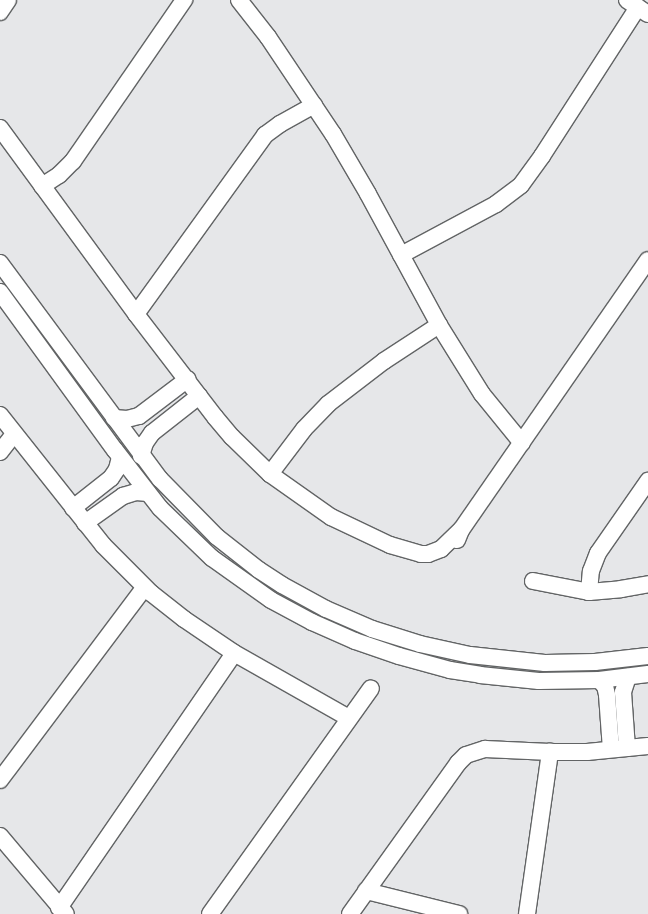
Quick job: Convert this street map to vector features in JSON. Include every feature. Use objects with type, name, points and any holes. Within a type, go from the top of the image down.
[{"type":"street","points":[[0,12],[8,0]]},
{"type":"street","points":[[42,186],[59,175],[73,161],[184,0]]},
{"type":"street","points":[[239,0],[268,37],[314,105],[365,188],[438,325],[482,394],[522,443]]},
{"type":"street","points":[[400,255],[496,204],[521,184],[542,156],[638,7]]},
{"type":"street","points":[[136,314],[265,135],[280,124],[314,105]]},
{"type":"street","points":[[0,128],[136,314],[232,437],[270,474],[331,517],[390,545],[421,554],[428,554],[441,549],[461,530],[648,260]]},
{"type":"street","points":[[0,263],[141,456],[178,499],[238,554],[282,585],[304,598],[361,624],[426,646],[494,659],[570,663],[648,656]]},
{"type":"street","points":[[0,292],[120,457],[148,493],[190,538],[231,573],[292,612],[355,641],[421,662],[480,675],[540,681],[599,680],[648,674]]},
{"type":"street","points":[[270,474],[304,429],[333,400],[384,361],[438,325]]},
{"type":"street","points":[[114,418],[127,419],[139,416],[188,379]]},
{"type":"street","points":[[141,456],[145,443],[152,433],[199,396]]},
{"type":"street","points":[[164,397],[175,402],[177,414]]},
{"type":"street","points":[[0,415],[118,563],[144,588],[184,619],[234,653],[349,718]]},
{"type":"street","points":[[0,452],[14,434]]},
{"type":"street","points":[[73,508],[111,478],[117,469],[120,457]]},
{"type":"street","points":[[589,592],[591,571],[598,553],[648,481]]},
{"type":"street","points":[[85,523],[123,496],[136,492],[148,493]]},
{"type":"street","points":[[533,581],[589,592],[615,590],[648,584]]},
{"type":"street","points":[[0,780],[144,588]]},
{"type":"street","points":[[0,836],[63,911],[234,653]]},
{"type":"street","points":[[627,748],[623,692],[628,677]]},
{"type":"street","points":[[599,680],[605,686],[608,695],[611,750]]},
{"type":"street","points":[[210,914],[371,688]]},
{"type":"street","points":[[350,914],[458,763],[466,755],[485,749],[550,752],[611,750],[648,746]]},
{"type":"street","points":[[527,914],[550,752]]},
{"type":"street","points":[[366,891],[460,914]]}]
